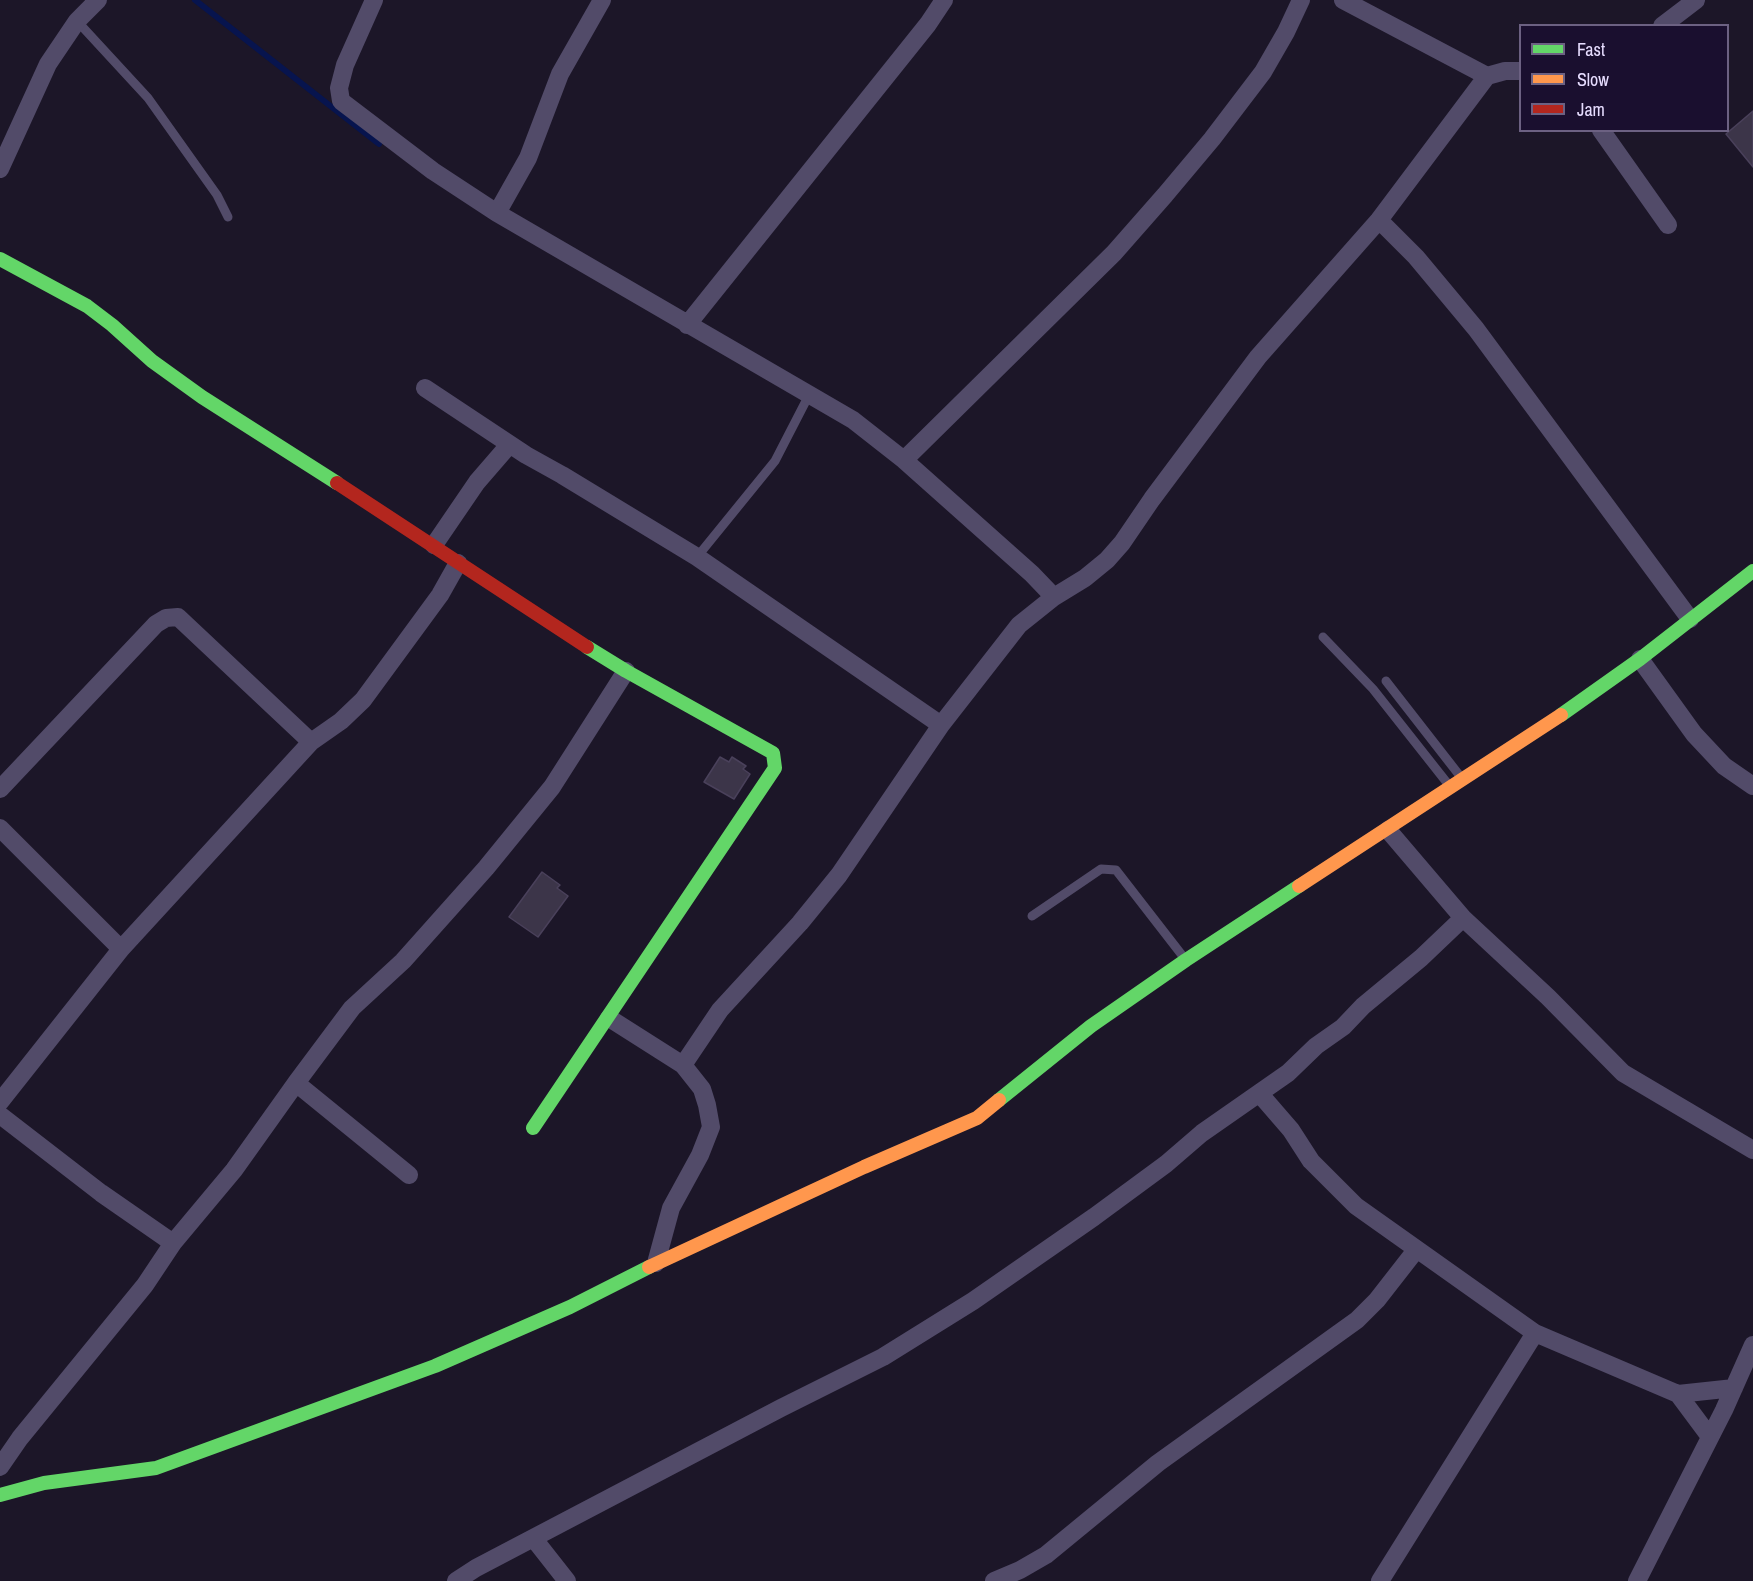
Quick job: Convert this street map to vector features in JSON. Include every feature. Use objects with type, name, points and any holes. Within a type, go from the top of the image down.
[{"type":"street","points":[[0,170],[48,64],[77,21],[98,0]]},
{"type":"street","points":[[374,0],[345,65],[339,88],[341,101],[433,171],[497,213],[853,420],[904,460],[1032,574],[1054,597]]},
{"type":"street","points":[[497,213],[528,158],[560,74],[602,0]]},
{"type":"street","points":[[687,325],[928,24],[944,0]]},
{"type":"street","points":[[904,460],[1114,253],[1165,195],[1212,139],[1263,72],[1287,32],[1301,0]]},
{"type":"street","points":[[1343,0],[1487,75],[1519,71]]},
{"type":"street","points":[[1665,24],[1696,0]]},
{"type":"street","points":[[683,1065],[720,1010],[800,924],[839,875],[940,725],[1019,626],[1054,597],[1085,578],[1107,560],[1122,543],[1258,357],[1379,220],[1487,75]]},
{"type":"street","points":[[1601,132],[1668,225]]},
{"type":"street","points":[[1379,220],[1416,257],[1476,329],[1690,619]]},
{"type":"street","points":[[0,259],[87,306],[152,361],[202,397],[626,671],[773,753],[776,768],[533,1128]]},
{"type":"street","points":[[425,388],[508,445],[697,557],[940,725]]},
{"type":"street","points":[[434,545],[451,517],[508,445]]},
{"type":"street","points":[[0,1102],[121,949],[311,742],[341,721],[363,700],[440,595],[458,563]]},
{"type":"street","points":[[0,1495],[44,1483],[156,1468],[435,1366],[570,1307],[656,1263],[864,1167],[977,1118],[1091,1026],[1186,960],[1578,704],[1753,571]]},
{"type":"street","points":[[0,789],[156,624],[166,618],[178,617],[311,742]]},
{"type":"street","points":[[1640,659],[1694,734],[1724,766],[1753,786]]},
{"type":"street","points":[[0,1467],[20,1438],[145,1285],[173,1244],[234,1170],[352,1008],[403,962],[486,868],[544,796],[626,671]]},
{"type":"street","points":[[0,828],[121,949]]},
{"type":"street","points":[[1388,830],[1463,918],[1548,997],[1623,1073],[1753,1150]]},
{"type":"street","points":[[456,1581],[781,1408],[883,1357],[973,1301],[1094,1217],[1166,1164],[1202,1133],[1288,1073],[1316,1046],[1343,1027],[1363,1006],[1422,958],[1463,918]]},
{"type":"street","points":[[609,1018],[683,1065],[702,1089],[708,1105],[711,1128],[700,1155],[671,1208],[656,1263]]},
{"type":"street","points":[[296,1083],[409,1175]]},
{"type":"street","points":[[1259,1093],[1291,1130],[1311,1161],[1356,1206],[1535,1332],[1678,1394],[1734,1388]]},
{"type":"street","points":[[0,1115],[173,1244]]},
{"type":"street","points":[[994,1581],[1046,1555],[1158,1462],[1357,1320],[1377,1300],[1416,1250]]},
{"type":"street","points":[[1380,1581],[1535,1332]]},
{"type":"street","points":[[1636,1581],[1710,1437],[1753,1345]]},
{"type":"street","points":[[1678,1394],[1710,1437]]},
{"type":"street","points":[[534,1539],[567,1581]]},
{"type":"lane","points":[[77,21],[148,98],[217,195],[228,217]]},
{"type":"lane","points":[[697,557],[775,461],[809,395]]},
{"type":"lane","points":[[1323,637],[1458,784]]},
{"type":"lane","points":[[1386,681],[1458,784]]},
{"type":"lane","points":[[1032,916],[1101,868],[1116,870],[1186,960]]},
{"type":"building","points":[[1753,111],[1753,167],[1726,134]]},
{"type":"building","points":[[720,757],[729,762],[732,757],[746,766],[743,769],[750,774],[734,799],[704,782]]},
{"type":"building","points":[[542,872],[560,885],[557,888],[568,896],[538,937],[509,917]]},
{"type":"waterway","points":[[195,0],[379,144]]},
{"type":"traffic: fast","points":[[0,259],[87,306],[152,361],[202,397],[337,483]]},
{"type":"traffic: fast","points":[[1561,715],[1640,659],[1753,571]]},
{"type":"traffic: fast","points":[[533,1128],[775,768],[773,753],[587,647]]},
{"type":"traffic: fast","points":[[999,1100],[1091,1026],[1299,886]]},
{"type":"traffic: fast","points":[[0,1495],[44,1483],[156,1468],[435,1366],[570,1307],[649,1267]]},
{"type":"traffic: slow","points":[[1299,886],[1561,715]]},
{"type":"traffic: slow","points":[[649,1267],[864,1167],[977,1118],[999,1100]]},
{"type":"traffic: jam","points":[[337,483],[587,647]]}]
